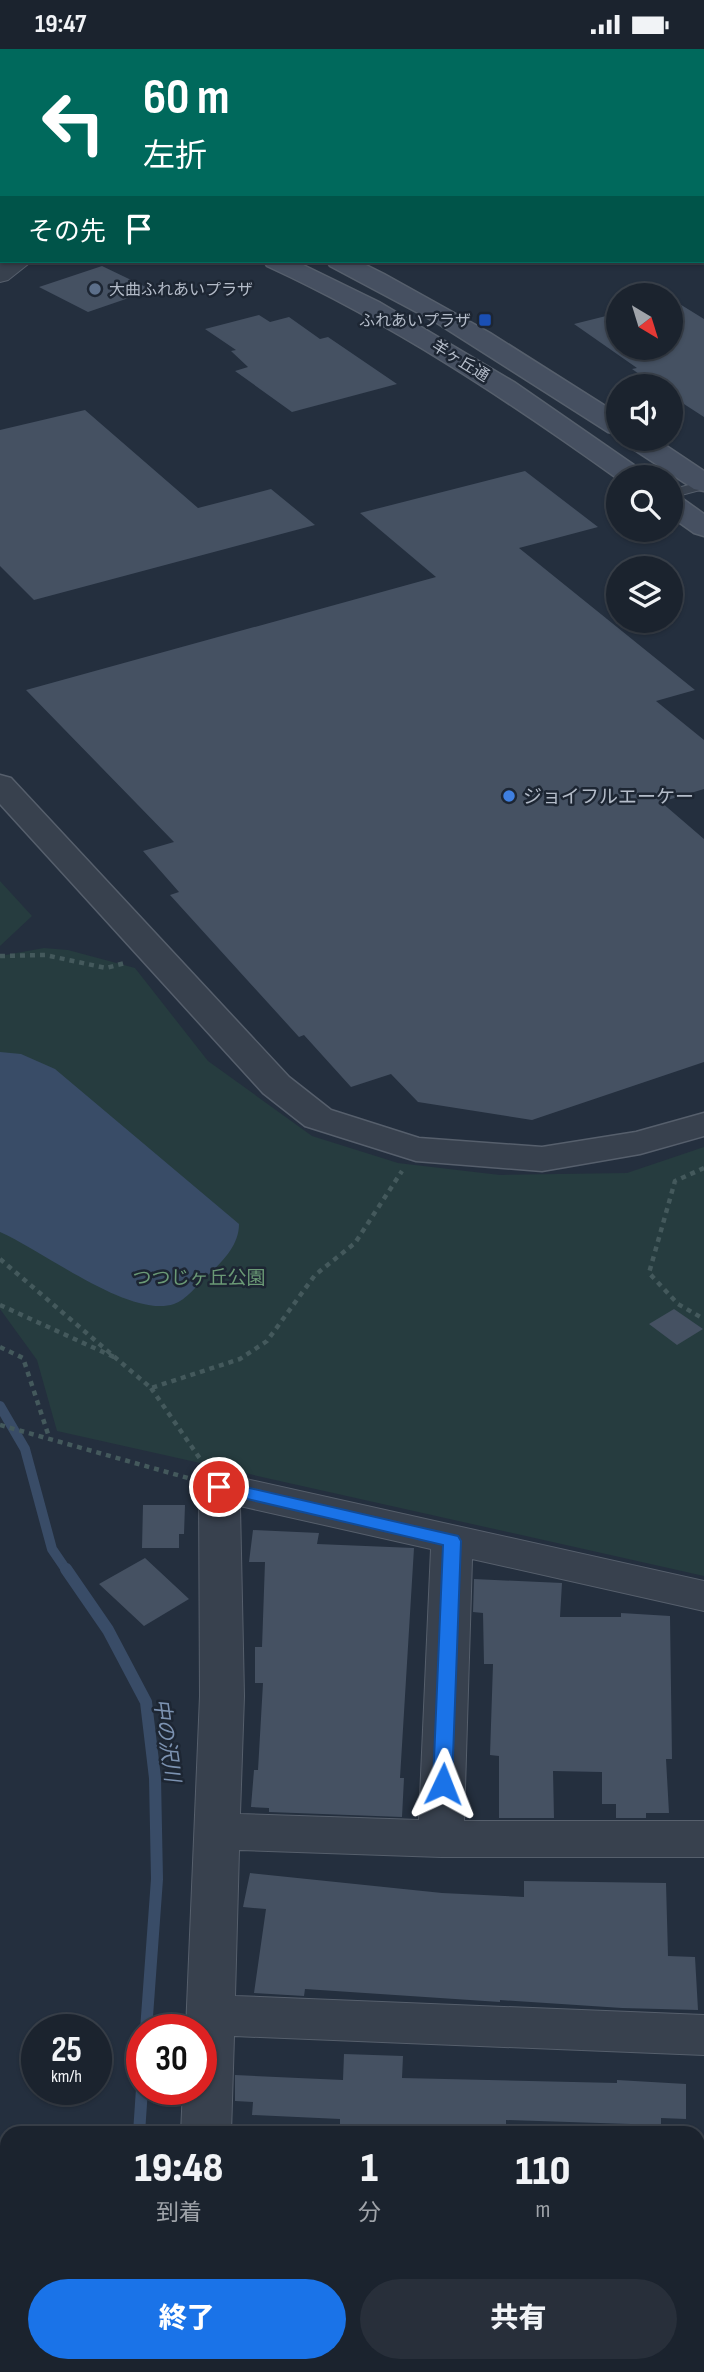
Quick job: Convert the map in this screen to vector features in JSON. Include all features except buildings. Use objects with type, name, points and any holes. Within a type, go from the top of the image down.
[{"type":"main road","name":"羊ヶ丘通","points":[[280,263],[395,319],[503,387],[616,465]]},
{"type":"main road","name":"羊ヶ丘通","points":[[343,263],[389,285],[494,344],[606,418]]},
{"type":"main road","points":[[656,451],[704,484]]},
{"type":"main road","points":[[683,512],[704,527]]},
{"type":"street","points":[[0,275],[17,263]]},
{"type":"street","points":[[0,785],[276,1086],[318,1118],[416,1149],[542,1159],[640,1143],[704,1124]]},
{"type":"street","points":[[211,2014],[222,1696],[219,1487],[704,1595]]},
{"type":"street","points":[[441,1839],[452,1541]]},
{"type":"street","points":[[217,1831],[441,1839],[704,1839]]},
{"type":"street","points":[[217,2015],[704,2035]]},
{"type":"street","points":[[206,2126],[207,2105]]},
{"type":"lane","points":[[683,490],[704,484]]},
{"type":"path","points":[[0,956],[45,955],[106,968],[156,955]]},
{"type":"path","points":[[151,1388],[240,1359],[267,1341],[314,1275],[355,1244],[416,1149]]},
{"type":"path","points":[[704,1168],[675,1181],[649,1273],[678,1304],[704,1319]]},
{"type":"path","points":[[0,1259],[151,1388],[219,1487]]},
{"type":"path","points":[[0,1305],[118,1359]]},
{"type":"path","points":[[0,1347],[23,1358],[49,1438]]},
{"type":"path","points":[[0,1425],[219,1487]]},
{"type":"green space","points":[[0,881],[32,916],[0,946]]},
{"type":"green space","name":"つつじヶ丘公園","points":[[44,948],[68,950],[135,968],[208,1061],[312,1136],[398,1163],[500,1175],[627,1173],[704,1147],[704,1576],[57,1431],[37,1360],[0,1309],[0,956]]},
{"type":"water","points":[[0,1052],[21,1054],[55,1069],[239,1224],[229,1253],[183,1299],[174,1304],[156,1306],[134,1302],[86,1280],[0,1232]]},
{"type":"waterway","name":"中の沢川","points":[[0,1406],[25,1449],[52,1549],[67,1571]]},
{"type":"waterway","name":"中の沢川","points":[[66,1569],[108,1630],[146,1702],[155,1778],[157,1879],[147,2014]]},
{"type":"waterway","name":"中の沢川","points":[[139,2126],[141,2105]]},
{"type":"place","name":"大曲ふれあいプラザ","points":[[95,289]]},
{"type":"place","name":"ふれあいプラザ","points":[[485,320]]},
{"type":"place","name":"ジョイフルエーケー","points":[[509,796]]},
{"type":"route","points":[[219,1487],[452,1541],[443,1784]]}]
